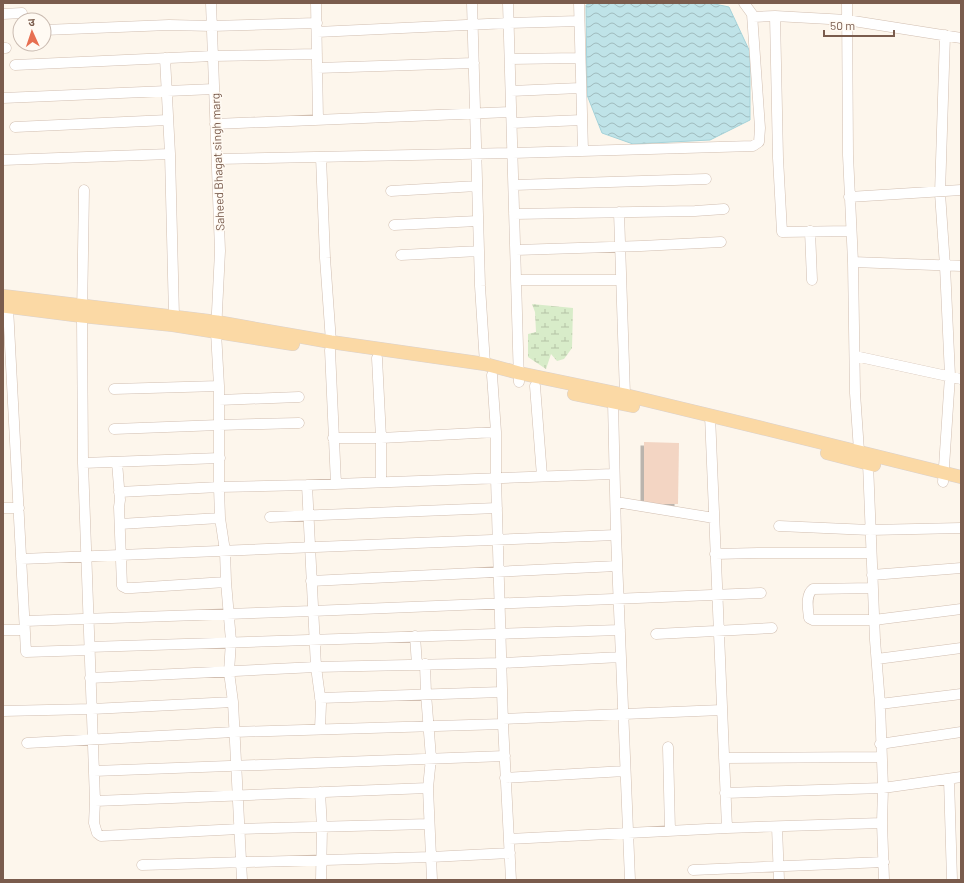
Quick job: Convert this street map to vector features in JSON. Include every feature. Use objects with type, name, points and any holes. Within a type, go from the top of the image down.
[{"type":"main road","points":[[5,303],[83,311],[174,316],[217,327],[330,346],[485,364],[519,377],[535,386],[859,451],[944,478],[961,486]]},
{"type":"main road","points":[[83,311],[173,325],[217,327]]},
{"type":"main road","points":[[330,346],[377,358],[492,375],[519,377],[625,395],[868,463],[944,478],[961,477]]},
{"type":"street","name":"Saheed Bhagat singh marg","points":[[211,3],[220,251],[217,327],[220,518],[225,551],[231,641],[229,672],[233,702],[235,766],[242,880]]},
{"type":"street","points":[[316,3],[318,120]]},
{"type":"street","points":[[472,3],[479,251],[485,364]]},
{"type":"street","points":[[508,3],[519,377]]},
{"type":"street","points":[[579,3],[579,58],[583,151]]},
{"type":"street","points":[[217,159],[476,154],[753,146],[760,142],[752,14],[744,3]]},
{"type":"street","points":[[847,3],[849,197],[853,262],[859,451]]},
{"type":"street","points":[[752,17],[775,16],[848,20],[961,38]]},
{"type":"street","points":[[775,16],[778,158],[782,232],[851,231]]},
{"type":"street","points":[[52,30],[169,25],[317,27],[579,21]]},
{"type":"street","points":[[944,478],[950,376],[946,266],[940,192],[945,35]]},
{"type":"street","points":[[15,65],[213,56],[317,54]]},
{"type":"street","points":[[165,58],[170,154],[174,316]]},
{"type":"street","points":[[510,59],[579,58]]},
{"type":"street","points":[[317,68],[474,63]]},
{"type":"street","points":[[511,91],[580,88]]},
{"type":"street","points":[[3,98],[214,89]]},
{"type":"street","points":[[215,124],[511,112]]},
{"type":"street","points":[[16,127],[168,120]]},
{"type":"street","points":[[512,123],[582,120]]},
{"type":"street","points":[[3,160],[170,154]]},
{"type":"street","points":[[321,157],[336,484]]},
{"type":"street","points":[[514,185],[592,184],[706,179]]},
{"type":"street","points":[[392,191],[477,186]]},
{"type":"street","points":[[84,190],[83,463],[95,801],[94,823],[97,833],[101,836],[239,829],[429,824]]},
{"type":"street","points":[[849,197],[961,190]]},
{"type":"street","points":[[514,214],[695,211],[724,209]]},
{"type":"street","points":[[619,212],[625,395]]},
{"type":"street","points":[[394,225],[478,222]]},
{"type":"street","points":[[810,231],[812,280]]},
{"type":"street","points":[[516,250],[722,242]]},
{"type":"street","points":[[401,255],[479,251]]},
{"type":"street","points":[[853,262],[961,266]]},
{"type":"street","points":[[516,280],[621,280]]},
{"type":"street","points":[[5,303],[19,508],[26,652],[231,641],[620,630]]},
{"type":"street","points":[[855,356],[961,379]]},
{"type":"street","points":[[377,358],[381,438],[381,482]]},
{"type":"street","points":[[492,375],[496,432],[504,756],[511,880]]},
{"type":"street","points":[[114,389],[219,386]]},
{"type":"street","points":[[535,386],[542,476]]},
{"type":"street","points":[[219,400],[299,397]]},
{"type":"street","points":[[613,402],[618,599],[630,880]]},
{"type":"street","points":[[710,420],[727,828]]},
{"type":"street","points":[[114,429],[299,423]]},
{"type":"street","points":[[334,438],[381,438],[496,432]]},
{"type":"street","points":[[83,463],[220,458]]},
{"type":"street","points":[[117,462],[122,586],[126,588],[226,582]]},
{"type":"street","points":[[868,463],[874,620],[880,704],[884,880]]},
{"type":"street","points":[[119,492],[219,487],[614,474]]},
{"type":"street","points":[[307,485],[312,612],[316,668],[320,698],[320,729]]},
{"type":"street","points":[[616,502],[714,518]]},
{"type":"street","points":[[3,508],[19,508]]},
{"type":"street","points":[[270,517],[497,508]]},
{"type":"street","points":[[120,524],[220,518]]},
{"type":"street","points":[[779,526],[870,529],[961,528]]},
{"type":"street","points":[[22,559],[616,535]]},
{"type":"street","points":[[716,554],[758,552],[872,553]]},
{"type":"street","points":[[311,581],[617,566]]},
{"type":"street","points":[[872,575],[961,568]]},
{"type":"street","points":[[873,588],[813,589],[810,593],[808,609],[809,618],[813,620],[874,620],[961,609]]},
{"type":"street","points":[[3,630],[24,625],[88,618],[312,612],[761,593]]},
{"type":"street","points":[[656,634],[719,632],[772,628]]},
{"type":"street","points":[[415,636],[426,694],[429,726],[431,758],[428,788],[432,880]]},
{"type":"street","points":[[877,659],[961,648]]},
{"type":"street","points":[[90,678],[421,664],[502,663],[621,657]]},
{"type":"street","points":[[320,698],[502,692]]},
{"type":"street","points":[[880,704],[961,694]]},
{"type":"street","points":[[3,711],[92,709],[233,702]]},
{"type":"street","points":[[27,743],[234,732],[429,726],[623,713],[722,710]]},
{"type":"street","points":[[880,744],[961,732]]},
{"type":"street","points":[[668,747],[670,831]]},
{"type":"street","points":[[94,771],[504,756]]},
{"type":"street","points":[[724,758],[881,757]]},
{"type":"street","points":[[505,778],[625,771]]},
{"type":"street","points":[[725,793],[883,788],[961,777]]},
{"type":"street","points":[[949,779],[952,880]]},
{"type":"street","points":[[95,801],[428,788]]},
{"type":"street","points":[[320,792],[322,828],[320,880]]},
{"type":"street","points":[[509,839],[727,828],[882,823]]},
{"type":"street","points":[[777,826],[779,880]]},
{"type":"street","points":[[142,865],[431,857],[510,853]]},
{"type":"street","points":[[693,870],[884,862]]},
{"type":"green space","points":[[532,304],[573,308],[572,348],[564,359],[557,361],[551,354],[546,369],[528,357],[528,334],[536,332],[535,312]]},
{"type":"water","points":[[594,3],[710,3],[729,7],[750,52],[750,120],[710,140],[633,144],[602,133],[587,95],[586,5]]},
{"type":"building","points":[[644,442],[679,443],[678,504],[644,504]]}]
